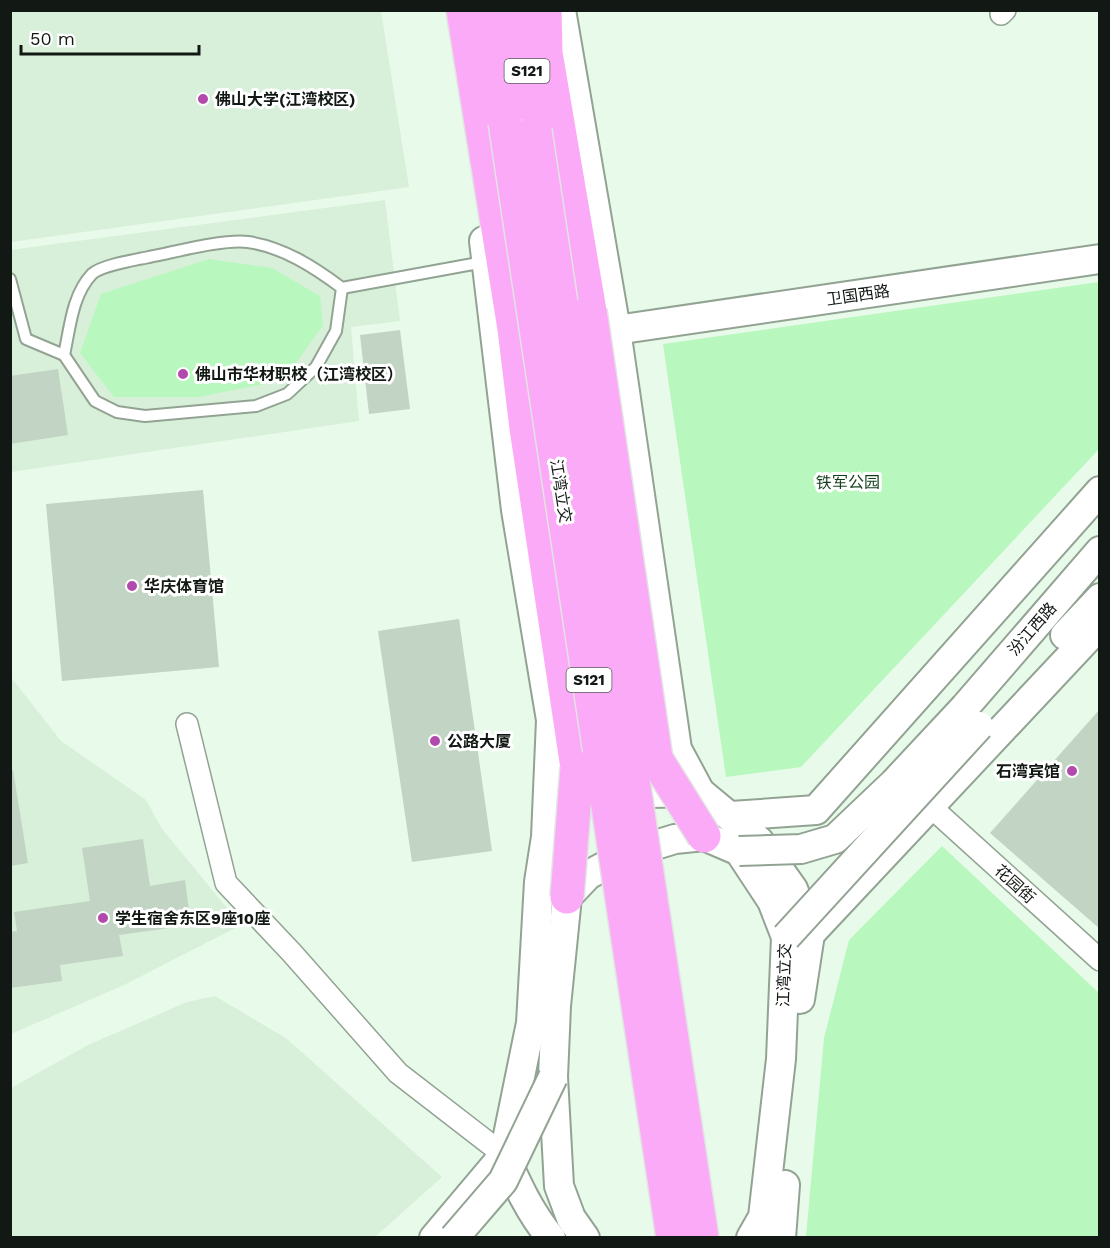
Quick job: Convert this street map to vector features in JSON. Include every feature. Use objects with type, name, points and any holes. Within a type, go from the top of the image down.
[{"type":"highway","points":[[463,10],[514,329],[528,440],[563,765],[567,897]]},
{"type":"highway","name":"S121","points":[[486,10],[520,126],[702,1238]]},
{"type":"highway","name":"S121","points":[[518,10],[520,126]]},
{"type":"highway","points":[[545,10],[546,53],[666,747],[704,836]]},
{"type":"highway","name":"江湾立交","points":[[520,126],[673,1238]]},
{"type":"highway","points":[[563,765],[594,792],[622,791],[644,781],[666,747]]},
{"type":"main road","points":[[434,1238],[504,1155],[531,1023],[539,882],[546,837],[563,765],[551,720],[516,510],[487,261],[448,10]]},
{"type":"main road","points":[[561,10],[616,330],[666,747],[677,749],[700,792],[759,841],[793,889],[801,985],[781,1238]]},
{"type":"main road","name":"卫国西路","points":[[616,330],[1100,259]]},
{"type":"main road","points":[[1073,582],[1087,517],[1100,491]]},
{"type":"main road","points":[[731,816],[816,810],[1087,517]]},
{"type":"main road","name":"汾江西路","points":[[972,716],[1073,582],[1100,551]]},
{"type":"main road","name":"汾江西路","points":[[972,716],[1100,598]]},
{"type":"main road","points":[[798,936],[931,807],[1100,625]]},
{"type":"main road","points":[[798,936],[972,716]]},
{"type":"main road","points":[[585,1238],[571,1218],[559,1186],[553,1077],[556,1006],[567,897],[588,875],[629,853],[675,839],[704,836],[739,851],[801,849],[835,839],[894,783],[972,716]]},
{"type":"main road","points":[[546,837],[590,806],[651,793],[700,792]]},
{"type":"main road","name":"江湾立交","points":[[739,851],[772,902],[798,936],[763,1217],[751,1238]]},
{"type":"main road","points":[[454,1238],[503,1181],[553,1077]]},
{"type":"main road","points":[[504,1155],[517,1186],[538,1222],[551,1238]]},
{"type":"street","points":[[187,724],[226,883],[292,953],[398,1073],[504,1155]]},
{"type":"street","name":"花园街","points":[[931,807],[1100,960]]},
{"type":"lane","points":[[64,355],[78,293],[94,272],[125,262],[208,245],[247,242],[280,251],[306,263],[342,288],[487,261]]},
{"type":"lane","points":[[10,279],[26,339],[64,355],[95,401],[117,412],[145,416],[256,406],[287,394],[316,367],[336,332],[342,288]]},
{"type":"shaded area","name":"佛山大学(江湾校区)","points":[[10,11],[381,11],[409,187],[11,242]]},
{"type":"shaded area","name":"佛山市华材职校（江湾校区）","points":[[385,200],[400,321],[351,327],[359,421],[11,472],[10,250]]},
{"type":"shaded area","points":[[10,676],[61,741],[146,800],[162,829],[241,925],[124,985],[11,1034]]},
{"type":"shaded area","points":[[215,996],[287,1039],[442,1177],[375,1237],[11,1237],[11,1088],[88,1045],[187,1002]]},
{"type":"green space","points":[[209,259],[272,268],[320,296],[323,325],[284,380],[199,397],[114,397],[80,353],[101,294]]},
{"type":"green space","name":"铁军公园","points":[[1099,282],[1099,449],[801,767],[726,777],[663,344]]},
{"type":"green space","points":[[942,846],[1099,993],[1099,1237],[806,1237],[824,1038],[849,940]]},
{"type":"building","points":[[400,330],[410,409],[369,414],[360,335]]},
{"type":"building","points":[[58,369],[68,435],[10,444],[10,376]]},
{"type":"building","name":"华庆体育馆","points":[[203,490],[219,667],[62,681],[46,504]]},
{"type":"building","name":"公路大厦","points":[[459,619],[492,851],[412,862],[378,631]]},
{"type":"building","name":"石湾宾馆","points":[[1100,709],[1100,929],[990,833]]},
{"type":"building","points":[[13,770],[28,863],[10,866],[10,771]]},
{"type":"building","name":"学生宿舍东区9座10座","points":[[143,839],[150,886],[185,880],[191,925],[119,935],[123,956],[60,965],[62,981],[10,988],[10,932],[17,931],[14,912],[90,901],[82,848]]},
{"type":"place","name":"佛山大学(江湾校区)","points":[[203,99]]},
{"type":"place","name":"佛山市华材职校（江湾校区）","points":[[183,374]]},
{"type":"place","name":"华庆体育馆","points":[[132,586]]},
{"type":"place","name":"公路大厦","points":[[435,741]]},
{"type":"place","name":"石湾宾馆","points":[[1072,771]]},
{"type":"place","name":"学生宿舍东区9座10座","points":[[103,918]]}]
